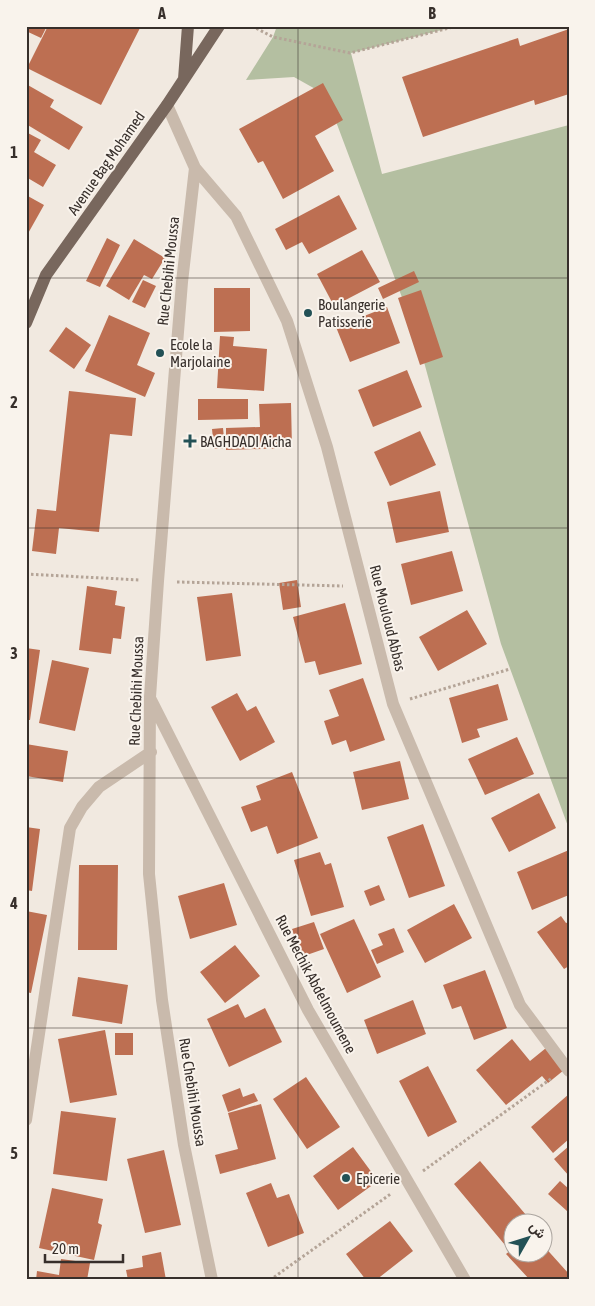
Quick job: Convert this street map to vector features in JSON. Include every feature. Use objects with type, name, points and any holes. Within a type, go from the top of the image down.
[{"type":"main road","points":[[184,79],[188,26]]},
{"type":"main road","name":"Avenue Bag Mohamed","points":[[26,323],[46,275],[167,105],[219,26]]},
{"type":"street","points":[[167,105],[195,168]]},
{"type":"street","name":"Rue Chebihi Moussa","points":[[195,168],[182,282],[150,698],[149,874],[162,1000],[184,1145],[212,1280]]},
{"type":"street","name":"Rue Mouloud Abbas","points":[[195,168],[236,216],[287,321],[327,447],[393,704],[520,1005],[569,1071]]},
{"type":"street","name":"Rue Mechik Abdelmoumene","points":[[150,698],[308,1010],[465,1280]]},
{"type":"street","points":[[26,1120],[70,828],[82,807],[99,788],[151,752]]},
{"type":"path","points":[[252,26],[273,37],[350,53],[457,26]]},
{"type":"path","points":[[26,574],[158,581],[363,587]]},
{"type":"path","points":[[393,704],[510,669]]},
{"type":"green space","points":[[277,26],[457,26],[351,53],[382,174],[569,125],[569,829],[501,644],[418,340],[326,95],[294,77],[246,80],[273,37]]},
{"type":"building","points":[[26,26],[47,26],[41,38],[26,31]]},
{"type":"building","points":[[48,26],[137,26],[140,28],[101,105],[27,68]]},
{"type":"building","points":[[569,29],[569,94],[535,105],[534,100],[423,137],[402,77],[518,38],[520,46]]},
{"type":"building","points":[[323,83],[343,120],[315,136],[334,171],[283,199],[263,161],[258,163],[239,129]]},
{"type":"building","points":[[26,84],[54,100],[50,107],[83,127],[69,150],[26,124]]},
{"type":"building","points":[[26,132],[41,140],[34,152],[56,165],[43,187],[26,177]]},
{"type":"building","points":[[26,195],[44,205],[26,237]]},
{"type":"building","points":[[339,195],[357,229],[309,254],[302,242],[286,250],[275,229]]},
{"type":"building","points":[[107,238],[120,245],[100,287],[86,281]]},
{"type":"building","points":[[134,239],[165,258],[152,279],[144,275],[129,300],[106,286]]},
{"type":"building","points":[[362,250],[380,282],[334,306],[317,274]]},
{"type":"building","points":[[414,271],[419,282],[383,299],[378,288]]},
{"type":"building","points":[[143,280],[156,286],[145,308],[132,302]]},
{"type":"building","points":[[214,288],[250,288],[250,331],[214,332]]},
{"type":"building","points":[[421,290],[443,357],[420,365],[398,298]]},
{"type":"building","points":[[387,307],[400,343],[350,362],[336,327]]},
{"type":"building","points":[[109,315],[150,333],[137,365],[155,373],[145,397],[85,371]]},
{"type":"building","points":[[66,327],[91,345],[74,369],[49,351]]},
{"type":"building","points":[[220,336],[234,337],[233,346],[267,349],[264,391],[217,388]]},
{"type":"building","points":[[407,370],[422,407],[373,427],[358,390]]},
{"type":"building","points":[[69,391],[136,398],[132,436],[110,434],[99,532],[59,528],[56,554],[32,551],[37,509],[56,511]]},
{"type":"building","points":[[198,399],[248,399],[248,419],[198,420]]},
{"type":"building","points":[[291,403],[292,448],[226,450],[226,428],[260,427],[259,404]]},
{"type":"building","points":[[223,428],[225,448],[214,449],[212,429]]},
{"type":"building","points":[[420,431],[436,465],[390,486],[374,452]]},
{"type":"building","points":[[440,491],[449,532],[396,543],[387,502]]},
{"type":"building","points":[[452,551],[463,591],[411,605],[401,564]]},
{"type":"building","points":[[297,580],[301,607],[283,610],[279,583]]},
{"type":"building","points":[[87,586],[117,591],[115,605],[125,607],[121,639],[113,638],[111,654],[79,650]]},
{"type":"building","points":[[232,593],[241,656],[206,661],[197,597]]},
{"type":"building","points":[[345,603],[362,664],[319,675],[315,661],[305,663],[293,617]]},
{"type":"building","points":[[467,610],[487,644],[438,671],[419,637]]},
{"type":"building","points":[[26,648],[40,650],[30,720],[26,720]]},
{"type":"building","points":[[52,660],[89,668],[75,731],[39,723]]},
{"type":"building","points":[[363,678],[385,740],[350,752],[346,740],[332,745],[324,721],[339,716],[329,690]]},
{"type":"building","points":[[498,684],[508,720],[477,729],[480,737],[462,743],[449,698]]},
{"type":"building","points":[[237,693],[247,711],[256,706],[275,742],[240,761],[211,707]]},
{"type":"building","points":[[517,737],[534,774],[485,795],[468,759]]},
{"type":"building","points":[[26,744],[68,751],[63,782],[26,776]]},
{"type":"building","points":[[400,761],[409,799],[362,810],[353,772]]},
{"type":"building","points":[[292,772],[318,838],[277,854],[267,826],[251,832],[241,807],[261,800],[256,786]]},
{"type":"building","points":[[539,793],[556,828],[509,852],[491,818]]},
{"type":"building","points":[[423,824],[445,886],[409,898],[387,837]]},
{"type":"building","points":[[26,827],[40,829],[32,891],[26,890]]},
{"type":"building","points":[[569,850],[569,895],[532,910],[517,872]]},
{"type":"building","points":[[320,852],[325,865],[331,863],[344,907],[311,916],[294,860]]},
{"type":"building","points":[[79,865],[118,865],[117,950],[78,950]]},
{"type":"building","points":[[224,883],[237,925],[190,939],[178,896]]},
{"type":"building","points":[[379,885],[385,900],[370,906],[364,891]]},
{"type":"building","points":[[454,904],[472,938],[425,963],[407,930]]},
{"type":"building","points":[[26,911],[47,915],[31,993],[26,992]]},
{"type":"building","points":[[561,916],[566,923],[569,922],[569,966],[564,969],[537,932]]},
{"type":"building","points":[[354,919],[381,977],[347,993],[320,934]]},
{"type":"building","points":[[314,922],[324,949],[301,957],[292,929]]},
{"type":"building","points":[[394,928],[404,952],[377,964],[371,950],[383,945],[378,934]]},
{"type":"building","points":[[235,945],[260,976],[225,1003],[200,972]]},
{"type":"building","points":[[485,970],[507,1028],[474,1040],[461,1006],[452,1009],[443,985]]},
{"type":"building","points":[[78,977],[128,985],[122,1024],[72,1016]]},
{"type":"building","points":[[413,1000],[426,1034],[377,1054],[364,1020]]},
{"type":"building","points":[[238,1004],[245,1018],[265,1008],[282,1042],[229,1067],[207,1019]]},
{"type":"building","points":[[105,1030],[117,1095],[70,1103],[58,1039]]},
{"type":"building","points":[[115,1033],[133,1033],[133,1055],[115,1055]]},
{"type":"building","points":[[512,1039],[530,1061],[546,1048],[564,1070],[548,1083],[542,1076],[506,1105],[476,1070]]},
{"type":"building","points":[[428,1066],[457,1122],[428,1137],[399,1081]]},
{"type":"building","points":[[306,1077],[340,1127],[307,1149],[273,1099]]},
{"type":"building","points":[[240,1088],[243,1097],[254,1093],[258,1101],[228,1112],[222,1095]]},
{"type":"building","points":[[569,1094],[569,1139],[553,1153],[531,1127]]},
{"type":"building","points":[[261,1104],[276,1159],[220,1174],[215,1155],[238,1149],[228,1113]]},
{"type":"building","points":[[61,1111],[116,1118],[107,1181],[53,1174]]},
{"type":"building","points":[[569,1146],[569,1176],[554,1159]]},
{"type":"building","name":"Epicerie","points":[[353,1147],[378,1181],[338,1210],[313,1176]]},
{"type":"building","points":[[164,1150],[181,1225],[145,1233],[127,1159]]},
{"type":"building","points":[[480,1161],[525,1214],[502,1214],[502,1241],[454,1184]]},
{"type":"building","points":[[560,1181],[569,1189],[569,1210],[567,1211],[548,1194]]},
{"type":"building","points":[[271,1183],[277,1198],[289,1194],[304,1233],[268,1247],[246,1193]]},
{"type":"building","points":[[52,1188],[103,1199],[98,1223],[102,1225],[94,1260],[39,1248]]},
{"type":"building","points":[[390,1221],[413,1251],[376,1280],[366,1280],[346,1254]]},
{"type":"building","points":[[161,1252],[166,1280],[128,1280],[126,1270],[143,1267],[142,1256]]},
{"type":"building","points":[[552,1255],[569,1274],[569,1280],[530,1280],[515,1264],[552,1264]]},
{"type":"building","points":[[61,1259],[90,1263],[87,1280],[36,1280],[37,1271],[59,1275]]},
{"type":"place","name":"Boulangerie Patisserie","points":[[308,313]]},
{"type":"place","name":"Ecole la Marjolaine","points":[[160,353]]},
{"type":"place","name":"BAGHDADI Aicha","points":[[190,441]]},
{"type":"place","name":"Epicerie","points":[[346,1178]]}]
